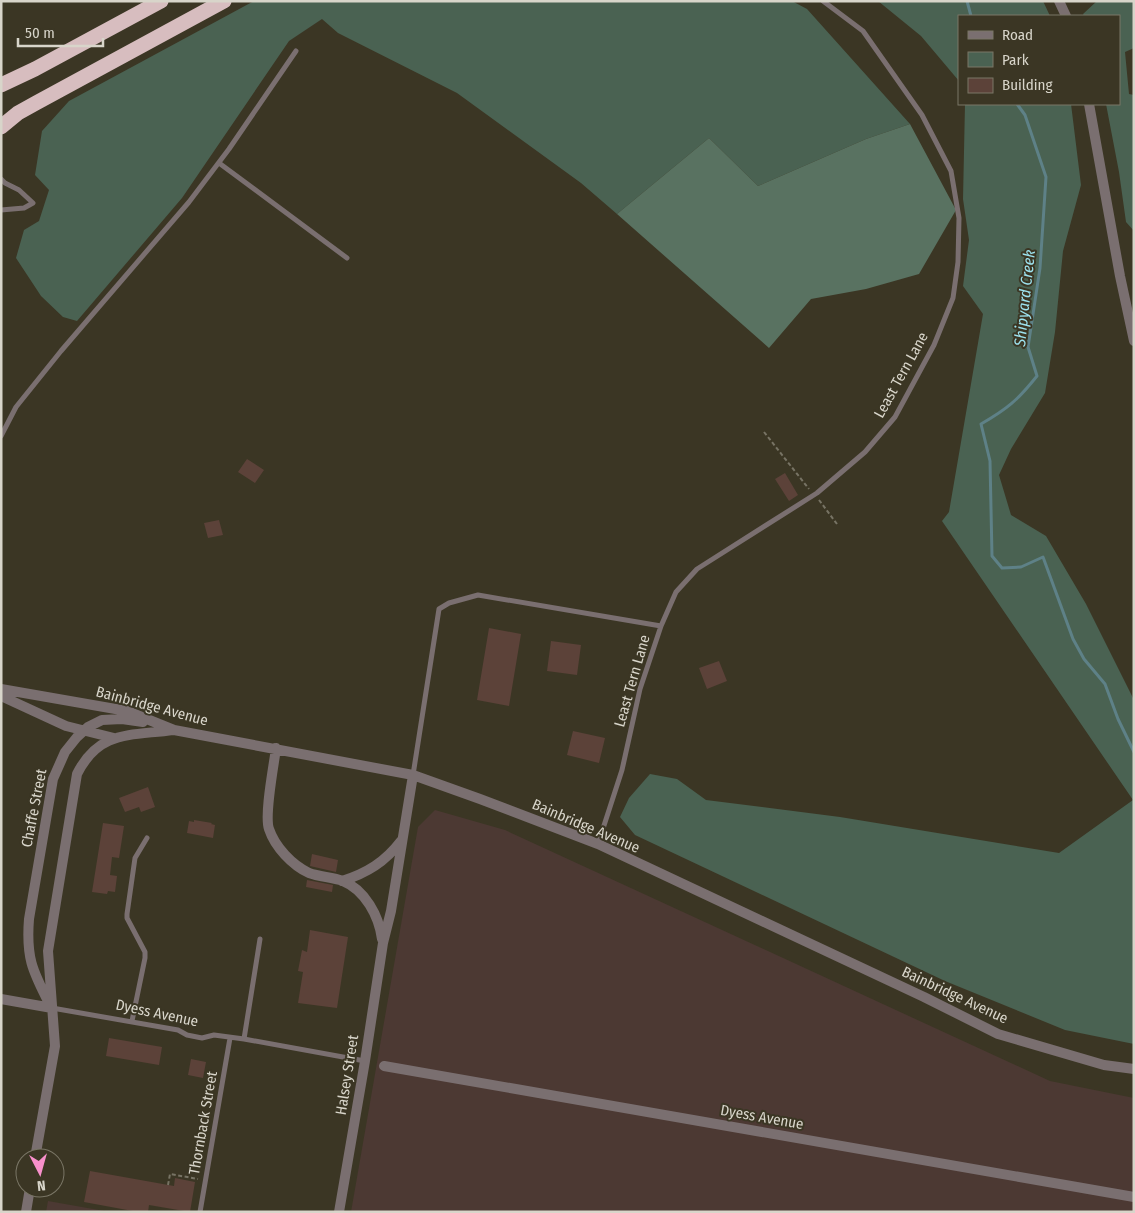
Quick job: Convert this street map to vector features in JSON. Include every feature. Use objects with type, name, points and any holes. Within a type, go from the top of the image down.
[{"type":"highway","points":[[1,85],[35,69],[161,1]]},
{"type":"highway","points":[[1,127],[18,113],[224,1]]},
{"type":"street","points":[[1059,1],[1066,15]]},
{"type":"street","points":[[1089,105],[1120,276],[1134,341]]},
{"type":"street","name":"Bainbridge Avenue","points":[[1,690],[127,711],[174,730],[413,775],[598,844],[924,997],[998,1034],[1104,1065],[1134,1069]]},
{"type":"street","points":[[1,696],[66,726],[114,738]]},
{"type":"street","name":"Chaffe Street","points":[[52,1008],[34,974],[27,941],[29,919],[53,779],[65,752],[84,731],[102,720],[122,720],[174,730]]},
{"type":"street","name":"Chaffe Street","points":[[37,1148],[55,1046],[48,951],[78,774],[85,759],[104,742],[122,735],[174,730]]},
{"type":"street","name":"Halsey Street","points":[[276,748],[268,828],[279,847],[292,863],[309,873],[342,881],[364,896],[376,916],[383,942]]},
{"type":"street","name":"Halsey Street","points":[[339,1212],[366,1061],[383,942],[413,775]]},
{"type":"street","points":[[342,881],[370,870],[390,855],[401,841]]},
{"type":"street","name":"Dyess Avenue","points":[[1,999],[52,1008]]},
{"type":"street","name":"Dyess Avenue","points":[[384,1066],[1134,1197]]},
{"type":"street","points":[[26,1212],[28,1198]]},
{"type":"lane","name":"Least Tern Lane","points":[[598,844],[622,770],[640,689],[661,626],[676,592],[697,569],[814,495],[865,452],[895,417],[934,345],[952,298],[958,262],[960,218],[951,172],[922,115],[863,31],[823,1]]},
{"type":"lane","points":[[1,436],[16,407],[61,351],[188,202],[218,163],[296,51]]},
{"type":"lane","points":[[218,163],[347,258]]},
{"type":"lane","points":[[1,179],[19,190],[33,203],[24,208],[1,210]]},
{"type":"lane","points":[[413,775],[439,609],[449,603],[478,595],[661,626]]},
{"type":"lane","points":[[132,1021],[145,952],[127,918],[127,914],[136,858],[147,838]]},
{"type":"lane","points":[[244,1039],[260,939]]},
{"type":"lane","name":"Dyess Avenue","points":[[52,1008],[178,1030],[187,1035],[202,1038],[214,1035],[244,1039],[366,1061]]},
{"type":"lane","name":"Thornback Street","points":[[200,1212],[230,1038]]},
{"type":"path","points":[[764,432],[838,524]]},
{"type":"path","points":[[168,1185],[170,1174],[206,1180]]},
{"type":"shaded area","points":[[435,810],[505,830],[1050,1081],[1134,1098],[1134,1212],[351,1212],[418,827]]},
{"type":"shaded area","points":[[48,1201],[110,1212],[46,1212]]},
{"type":"green space","points":[[254,1],[792,1],[807,9],[910,124],[866,139],[758,186],[709,138],[617,214],[581,183],[457,93],[338,33],[322,19],[289,41],[182,198],[77,321],[63,317],[41,296],[16,258],[24,230],[39,221],[49,190],[35,175],[42,131],[69,101]]},
{"type":"green space","points":[[878,1],[1043,1],[1050,15],[958,15],[958,80],[921,36]]},
{"type":"green space","points":[[1097,1],[1134,1],[1134,48],[1125,52],[1129,94],[1134,95],[1134,231],[1126,222],[1106,105],[1120,105],[1120,15],[1083,14]]},
{"type":"green space","points":[[965,105],[1071,105],[1081,185],[1063,251],[1055,332],[1045,393],[1011,449],[999,475],[1011,515],[1046,536],[1086,604],[1134,700],[1134,1044],[1065,1030],[945,981],[635,835],[620,817],[629,798],[650,774],[677,779],[706,800],[840,817],[1059,853],[1133,800],[942,521],[949,512],[983,314],[963,286],[969,240],[963,199]]},
{"type":"green space","points":[[910,124],[956,210],[919,274],[866,289],[811,299],[769,348],[617,214],[709,138],[758,186],[866,139]]},
{"type":"building","points":[[247,459],[264,470],[255,483],[238,472]]},
{"type":"building","points":[[785,473],[798,495],[789,501],[775,479]]},
{"type":"building","points":[[219,520],[223,535],[208,538],[204,523]]},
{"type":"building","points":[[489,628],[521,634],[509,706],[477,700]]},
{"type":"building","points":[[551,641],[581,645],[577,675],[547,671]]},
{"type":"building","points":[[719,661],[727,681],[707,689],[699,668]]},
{"type":"building","points":[[573,731],[605,738],[599,763],[567,755]]},
{"type":"building","points":[[148,787],[155,807],[141,812],[139,807],[125,812],[119,798]]},
{"type":"building","points":[[194,820],[215,825],[213,838],[187,833],[189,821],[194,822]]},
{"type":"building","points":[[103,823],[124,826],[119,858],[112,857],[110,875],[117,876],[115,892],[108,891],[107,894],[92,892]]},
{"type":"building","points":[[312,854],[338,860],[336,872],[310,866]]},
{"type":"building","points":[[307,880],[333,885],[332,892],[306,887]]},
{"type":"building","points":[[310,930],[348,937],[337,1008],[298,1003],[303,972],[298,971],[302,950],[307,952]]},
{"type":"building","points":[[109,1038],[162,1047],[159,1065],[106,1056]]},
{"type":"building","points":[[191,1059],[206,1062],[203,1078],[188,1075]]},
{"type":"building","points":[[90,1171],[174,1186],[175,1178],[195,1182],[190,1212],[149,1205],[148,1212],[138,1212],[84,1202]]},
{"type":"waterway","name":"Shipyard Creek","points":[[967,1],[971,15]]},
{"type":"waterway","name":"Shipyard Creek","points":[[1018,105],[1025,115],[1046,177],[1040,268],[1028,347],[1037,376],[1012,403],[981,424],[990,461],[992,556],[1002,568],[1021,567],[1043,557],[1073,639],[1084,659],[1105,684],[1118,719],[1134,752]]}]
